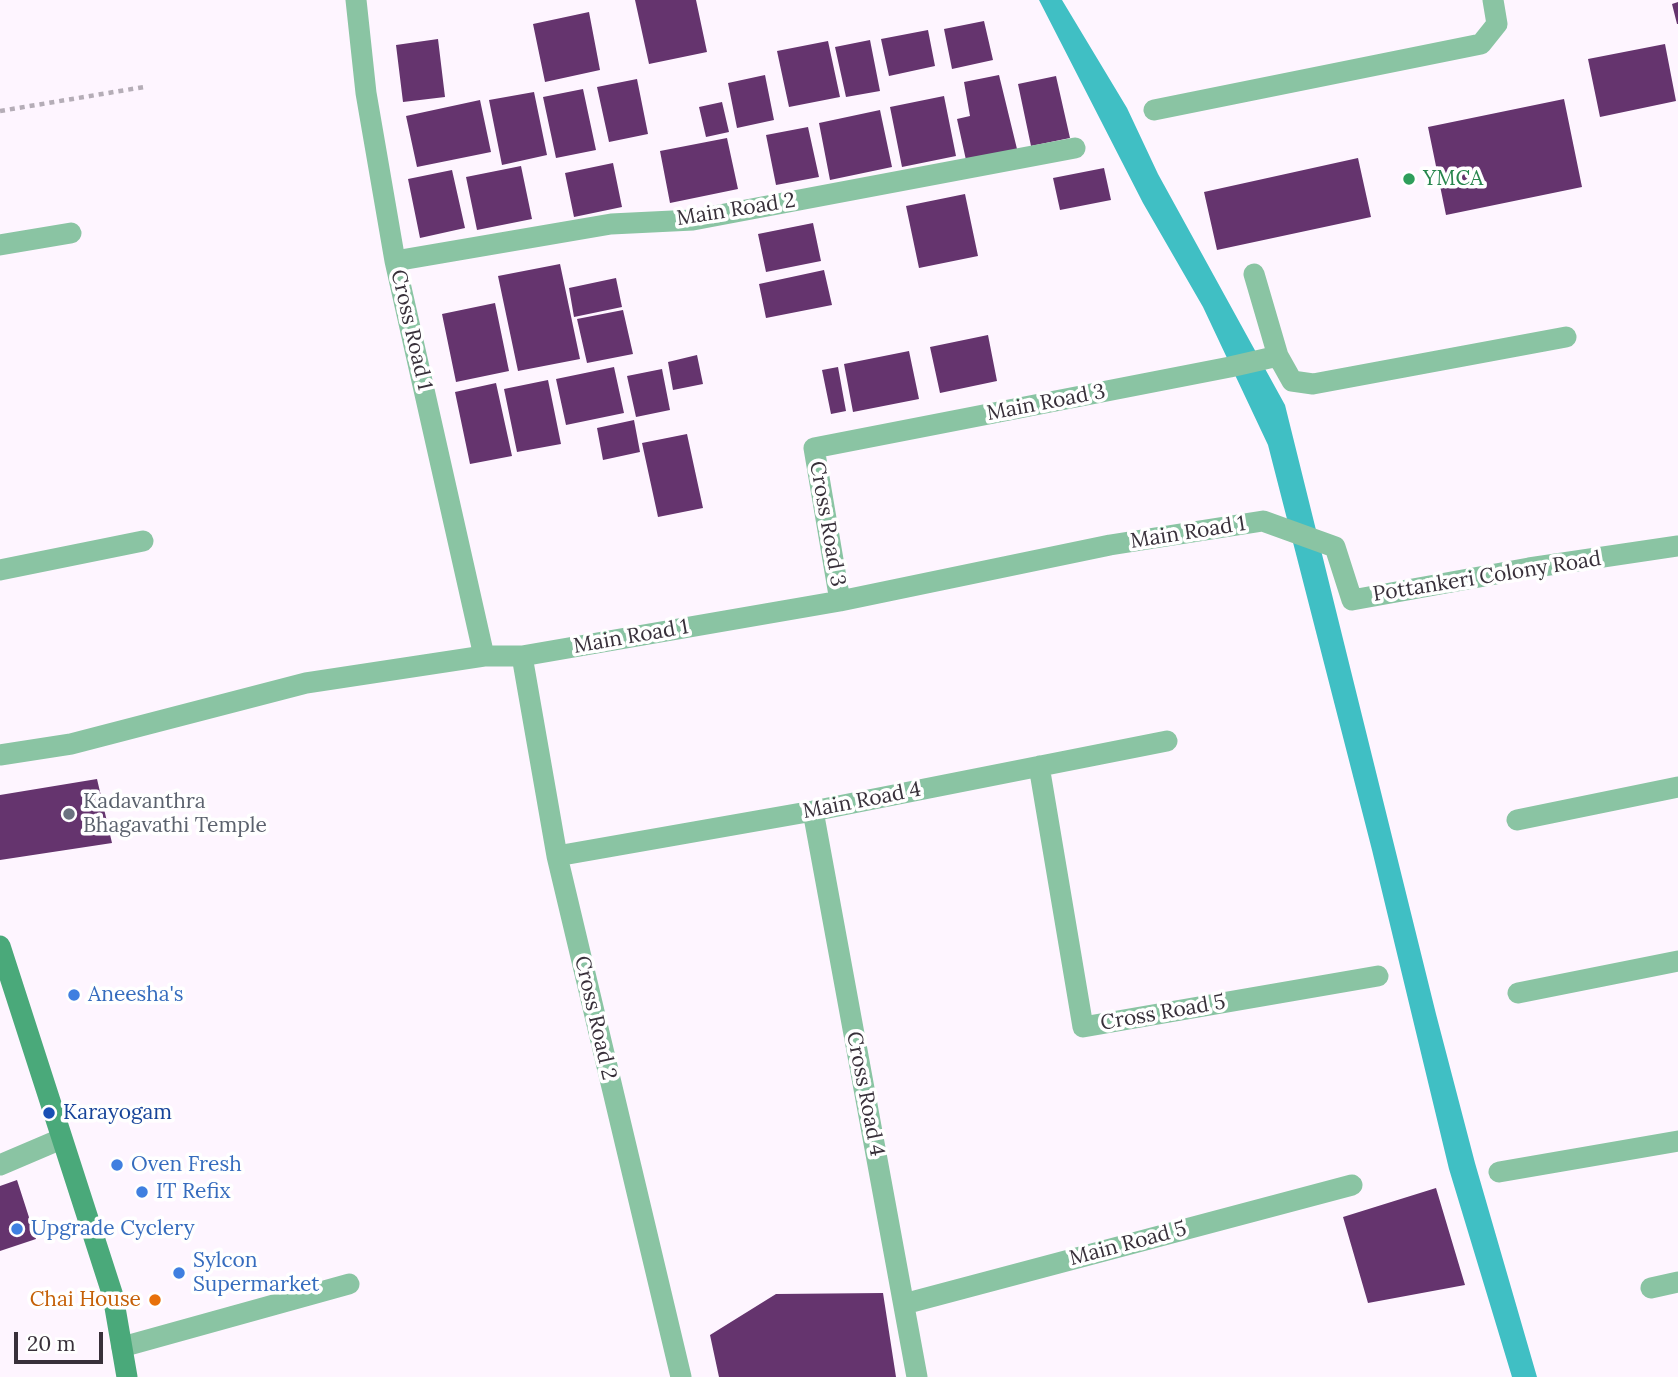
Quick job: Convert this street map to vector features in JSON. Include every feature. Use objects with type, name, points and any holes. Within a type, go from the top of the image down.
[{"type":"street","name":"Cross Road 1","points":[[356,0],[366,93],[396,261],[484,656]]},
{"type":"street","points":[[1154,110],[1481,44],[1497,24],[1493,0]]},
{"type":"street","name":"Main Road 2","points":[[396,261],[611,223],[693,220],[1075,148]]},
{"type":"street","points":[[0,245],[71,233]]},
{"type":"street","points":[[1254,274],[1278,356],[1292,381],[1313,384],[1566,337]]},
{"type":"street","name":"Main Road 3","points":[[814,448],[1230,368],[1278,356]]},
{"type":"street","name":"Cross Road 3","points":[[814,448],[840,601]]},
{"type":"street","name":"Main Road 1","points":[[0,755],[71,744],[306,683],[484,656],[522,656],[840,601],[1110,545],[1263,521],[1335,547]]},
{"type":"street","points":[[0,570],[143,541]]},
{"type":"street","name":"Pottankeri Colony Road","points":[[1335,547],[1352,600],[1529,568],[1678,546]]},
{"type":"street","name":"Cross Road 2","points":[[522,656],[557,856],[681,1377]]},
{"type":"street","name":"Main Road 4","points":[[557,856],[813,811],[1167,741]]},
{"type":"street","name":"Cross Road 5","points":[[1039,766],[1083,1027],[1378,976]]},
{"type":"street","points":[[1517,820],[1678,787]]},
{"type":"street","name":"Cross Road 4","points":[[813,811],[918,1377]]},
{"type":"street","points":[[0,946],[113,1296],[127,1377]]},
{"type":"street","points":[[1518,993],[1678,961]]},
{"type":"street","points":[[0,1165],[61,1139]]},
{"type":"street","points":[[1499,1172],[1678,1141]]},
{"type":"street","name":"Main Road 5","points":[[904,1304],[1352,1185]]},
{"type":"street","points":[[1651,1288],[1678,1282]]},
{"type":"street","points":[[122,1347],[349,1284]]},
{"type":"path","points":[[0,111],[144,87]]},
{"type":"water","points":[[1039,0],[1062,0],[1127,108],[1158,174],[1285,405],[1436,1014],[1475,1163],[1537,1377],[1512,1377],[1449,1169],[1372,850],[1268,445],[1203,307],[1143,203]]},
{"type":"building","points":[[635,0],[696,0],[707,52],[649,64]]},
{"type":"building","points":[[1678,2],[1678,24],[1677,24],[1672,4]]},
{"type":"building","points":[[589,12],[600,70],[545,82],[533,24]]},
{"type":"building","points":[[984,21],[993,60],[952,69],[944,29]]},
{"type":"building","points":[[928,30],[935,66],[889,76],[881,39]]},
{"type":"building","points":[[438,39],[445,97],[403,102],[396,45]]},
{"type":"building","points":[[870,40],[880,91],[846,97],[835,47]]},
{"type":"building","points":[[828,41],[840,97],[789,107],[777,51]]},
{"type":"building","points":[[1665,44],[1676,101],[1600,117],[1588,59]]},
{"type":"building","points":[[765,75],[774,120],[737,128],[728,83]]},
{"type":"building","points":[[999,75],[1017,149],[966,160],[957,119],[970,116],[964,82]]},
{"type":"building","points":[[1056,76],[1070,138],[1031,146],[1018,84]]},
{"type":"building","points":[[637,79],[648,134],[609,142],[597,87]]},
{"type":"building","points":[[583,89],[596,150],[556,158],[543,97]]},
{"type":"building","points":[[534,92],[547,155],[502,165],[489,100]]},
{"type":"building","points":[[944,96],[956,156],[902,167],[890,107]]},
{"type":"building","points":[[1564,99],[1582,187],[1446,215],[1428,127]]},
{"type":"building","points":[[480,100],[491,152],[417,167],[406,116]]},
{"type":"building","points":[[722,102],[729,132],[706,137],[699,107]]},
{"type":"building","points":[[880,110],[892,167],[830,180],[819,123]]},
{"type":"building","points":[[808,127],[819,177],[776,185],[766,135]]},
{"type":"building","points":[[727,138],[738,189],[670,203],[660,151]]},
{"type":"building","points":[[1358,158],[1371,217],[1217,250],[1204,192]]},
{"type":"building","points":[[613,163],[622,207],[574,217],[565,173]]},
{"type":"building","points":[[521,166],[532,219],[477,230],[466,177]]},
{"type":"building","points":[[1104,168],[1111,200],[1060,210],[1053,178]]},
{"type":"building","points":[[452,170],[465,228],[420,238],[408,179]]},
{"type":"building","points":[[965,194],[978,256],[919,268],[906,206]]},
{"type":"building","points":[[813,223],[821,261],[766,272],[758,234]]},
{"type":"building","points":[[560,264],[580,359],[518,371],[498,276]]},
{"type":"building","points":[[824,270],[832,305],[766,318],[759,284]]},
{"type":"building","points":[[616,278],[622,307],[574,317],[569,288]]},
{"type":"building","points":[[495,303],[509,371],[456,382],[442,314]]},
{"type":"building","points":[[623,310],[633,354],[587,363],[577,319]]},
{"type":"building","points":[[988,335],[997,381],[940,393],[930,347]]},
{"type":"building","points":[[909,351],[919,399],[853,412],[844,364]]},
{"type":"building","points":[[697,355],[703,384],[673,390],[668,362]]},
{"type":"building","points":[[614,367],[624,413],[566,425],[556,379]]},
{"type":"building","points":[[838,367],[846,411],[831,414],[822,370]]},
{"type":"building","points":[[662,369],[670,410],[636,417],[627,376]]},
{"type":"building","points":[[548,380],[561,444],[517,452],[504,389]]},
{"type":"building","points":[[496,383],[512,456],[470,464],[455,392]]},
{"type":"building","points":[[634,420],[640,452],[603,460],[597,428]]},
{"type":"building","points":[[687,434],[703,508],[658,517],[642,443]]},
{"type":"building","points":[[97,779],[112,843],[0,860],[0,795]]},
{"type":"building","points":[[17,1180],[36,1239],[0,1251],[0,1186]]},
{"type":"building","points":[[1436,1188],[1465,1285],[1368,1303],[1343,1217]]},
{"type":"building","points":[[883,1293],[896,1377],[719,1377],[710,1335],[776,1294]]},
{"type":"place","name":"YMCA","points":[[1409,179]]},
{"type":"place","name":"Kadavanthra Bhagavathi Temple","points":[[69,814]]},
{"type":"place","name":"Aneesha's","points":[[74,995]]},
{"type":"place","name":"Karayogam","points":[[49,1113]]},
{"type":"place","name":"Oven Fresh","points":[[117,1165]]},
{"type":"place","name":"IT Refix","points":[[142,1192]]},
{"type":"place","name":"Upgrade Cyclery","points":[[17,1229]]},
{"type":"place","name":"Sylcon Supermarket","points":[[179,1273]]},
{"type":"place","name":"Chai House","points":[[155,1300]]}]
